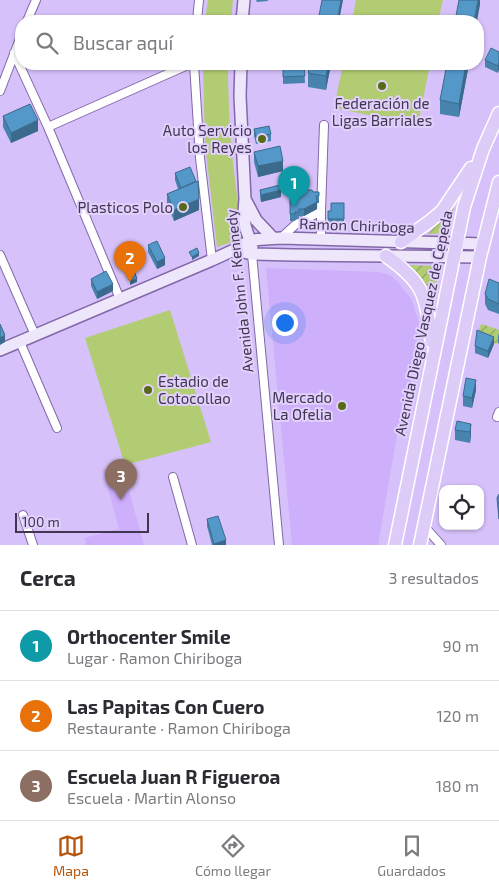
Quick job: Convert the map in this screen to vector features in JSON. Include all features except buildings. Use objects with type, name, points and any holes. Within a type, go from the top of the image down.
[{"type":"main road","points":[[243,15],[244,0]]},
{"type":"main road","name":"Avenida John F. Kennedy","points":[[241,70],[244,222],[251,240],[252,254]]},
{"type":"main road","name":"Avenida Diego Vasquez de Cepeda","points":[[395,545],[452,257],[464,207],[483,150],[499,113]]},
{"type":"main road","points":[[402,242],[442,210],[483,150]]},
{"type":"main road","points":[[420,545],[481,251],[498,187]]},
{"type":"main road","points":[[245,199],[256,220],[277,238]]},
{"type":"main road","name":"Ramon Chiriboga","points":[[0,350],[212,260],[251,240],[277,238],[456,242],[481,251]]},
{"type":"main road","name":"Ramon Chiriboga","points":[[234,250],[252,254],[452,257],[481,251]]},
{"type":"main road","points":[[386,256],[402,268],[418,284],[426,302],[434,351]]},
{"type":"street","points":[[30,15],[36,0]]},
{"type":"street","points":[[198,15],[199,0]]},
{"type":"street","points":[[0,91],[14,53]]},
{"type":"street","points":[[22,70],[48,127],[120,300]]},
{"type":"street","points":[[48,127],[176,70]]},
{"type":"street","name":"Avenida John F. Kennedy","points":[[194,70],[200,158],[212,260]]},
{"type":"street","points":[[321,240],[324,126]]},
{"type":"street","points":[[277,238],[321,211]]},
{"type":"street","name":"Avenida John F. Kennedy","points":[[252,254],[279,545]]},
{"type":"street","points":[[0,255],[35,336]]},
{"type":"street","points":[[20,342],[57,428]]},
{"type":"street","points":[[172,477],[192,545]]},
{"type":"street","points":[[24,515],[33,545]]},
{"type":"street","points":[[424,526],[441,545]]},
{"type":"shaded area","name":"Mercado La Ofelia","points":[[266,268],[379,272],[390,275],[412,300],[419,323],[415,358],[408,402],[398,429],[378,545],[292,545]]},
{"type":"shaded area","points":[[122,465],[144,545],[86,545],[84,538],[119,529],[103,470]]},
{"type":"green space","points":[[208,0],[233,0],[232,15],[206,15]]},
{"type":"green space","points":[[356,0],[443,0],[439,15],[353,15]]},
{"type":"green space","points":[[203,70],[228,70],[232,151],[244,238],[217,247],[205,144]]},
{"type":"green space","name":"Federación de Ligas Barriales","points":[[342,70],[429,70],[418,125],[334,108]]},
{"type":"green space","points":[[454,207],[447,233],[428,234]]},
{"type":"green space","points":[[409,265],[434,266],[439,273],[433,297],[424,281]]},
{"type":"green space","name":"Estadio de Cotocollao","points":[[170,310],[211,442],[125,465],[85,338]]},
{"type":"green space","points":[[482,324],[499,330],[497,344],[477,336]]},
{"type":"place","name":"Federación de Ligas Barriales","points":[[382,86]]},
{"type":"place","name":"Auto Servicio los Reyes","points":[[262,139]]},
{"type":"place","name":"Plasticos Polo","points":[[183,207]]},
{"type":"place","name":"Orthocenter Smile","points":[[294,207]]},
{"type":"place","name":"Las Papitas Con Cuero","points":[[130,282]]},
{"type":"place","name":"Estadio de Cotocollao","points":[[148,390]]},
{"type":"place","name":"Mercado La Ofelia","points":[[342,406]]},
{"type":"place","name":"Escuela Juan R Figueroa","points":[[121,500]]}]
